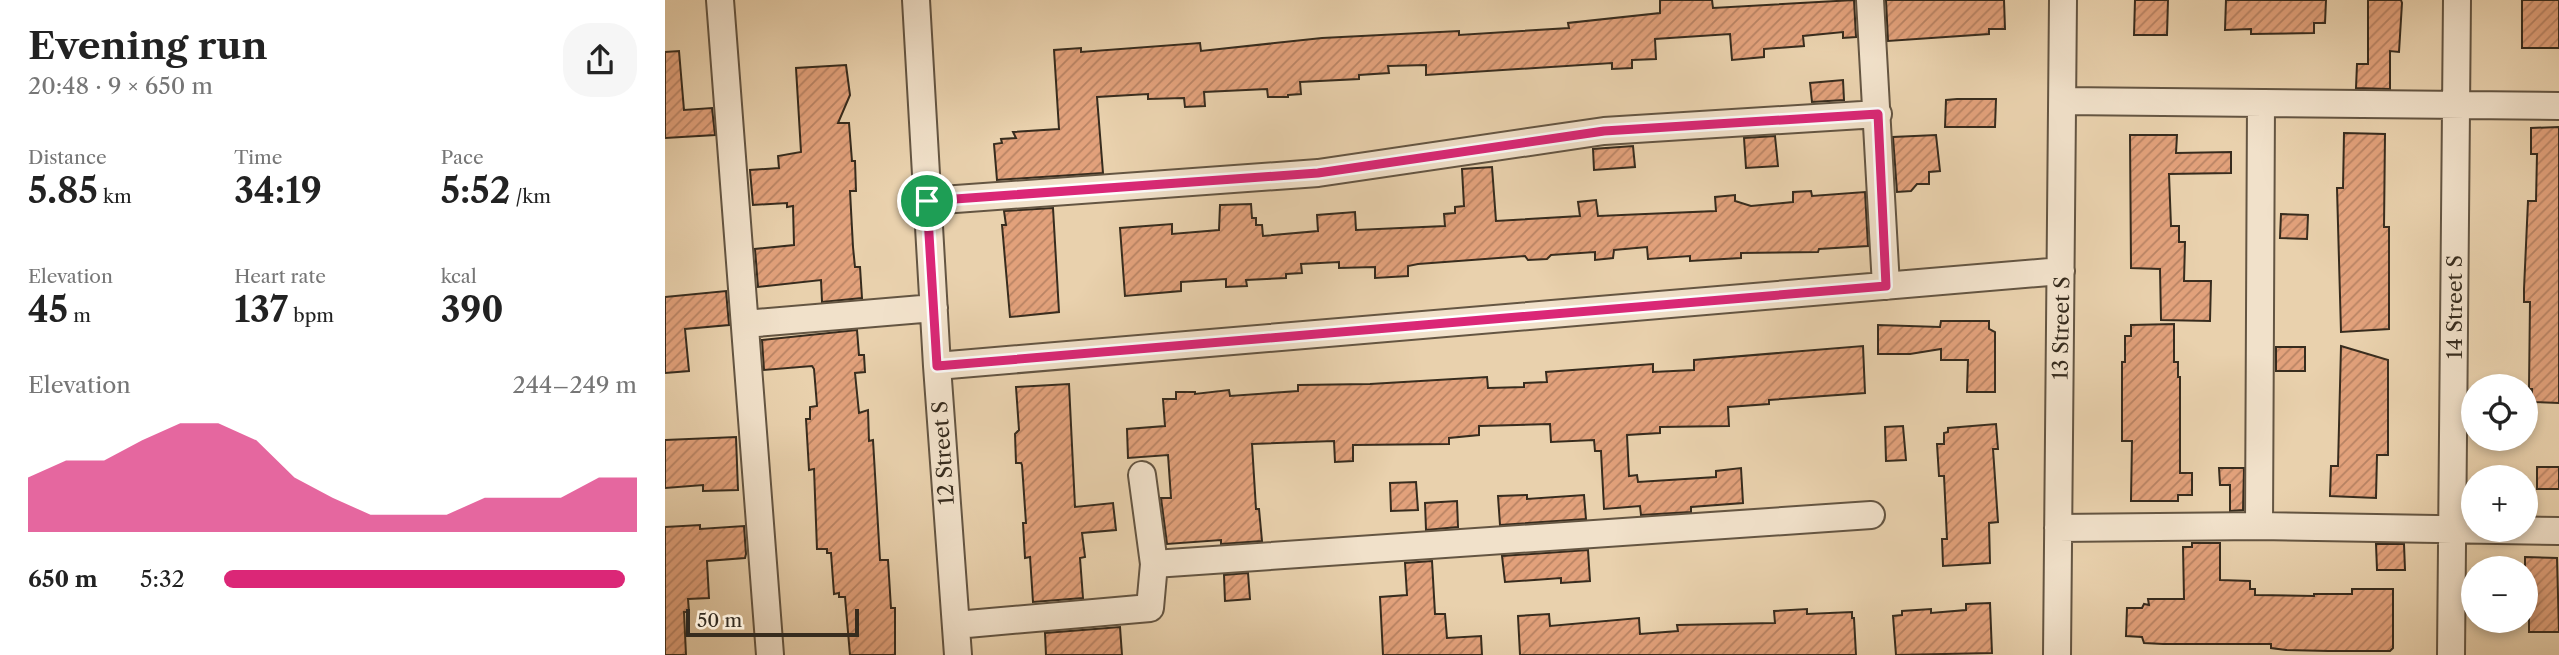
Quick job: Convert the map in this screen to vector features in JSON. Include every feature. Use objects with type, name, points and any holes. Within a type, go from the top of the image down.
[{"type":"street","points":[[720,0],[770,655]]},
{"type":"street","name":"12 Street S","points":[[916,0],[937,366],[958,655]]},
{"type":"street","points":[[1870,0],[1886,286]]},
{"type":"street","name":"13 Street S","points":[[2057,655],[2063,0]]},
{"type":"street","name":"14 Street S","points":[[2451,655],[2457,0]]},
{"type":"street","points":[[2063,101],[2559,106]]},
{"type":"street","points":[[2259,526],[2261,103]]},
{"type":"street","points":[[927,201],[1318,173],[1604,131],[1878,114]]},
{"type":"street","points":[[937,366],[2061,271]]},
{"type":"street","points":[[745,324],[934,308]]},
{"type":"street","points":[[956,625],[1150,608],[1154,564],[1143,475]]},
{"type":"street","points":[[1154,564],[1871,515]]},
{"type":"street","points":[[2058,528],[2259,526],[2559,531]]},
{"type":"building","points":[[1660,0],[1712,0],[1713,8],[1854,0],[1856,37],[1843,38],[1843,32],[1803,36],[1804,46],[1764,49],[1764,57],[1732,60],[1730,34],[1655,39],[1656,59],[1632,60],[1632,68],[1612,69],[1612,63],[1426,75],[1426,65],[1388,66],[1389,73],[1359,75],[1359,79],[1300,82],[1301,94],[1288,97],[1268,97],[1267,89],[1204,92],[1205,106],[1185,107],[1184,98],[1148,99],[1148,94],[1097,97],[1103,173],[997,180],[994,144],[1002,143],[1001,139],[1016,138],[1013,132],[1059,129],[1054,50],[1081,48],[1081,52],[1200,43],[1201,51],[1322,38],[1459,31],[1459,35],[1569,28],[1568,23],[1660,13]]},
{"type":"building","points":[[1886,0],[2004,0],[2005,29],[1989,29],[1989,34],[1888,41]]},
{"type":"building","points":[[2135,0],[2168,0],[2167,35],[2134,35]]},
{"type":"building","points":[[2226,0],[2326,0],[2325,23],[2314,23],[2314,33],[2251,34],[2251,29],[2225,30]]},
{"type":"building","points":[[2368,0],[2401,0],[2402,3],[2399,52],[2390,51],[2390,89],[2356,88],[2357,64],[2368,64]]},
{"type":"building","points":[[2522,0],[2559,0],[2559,48],[2522,48]]},
{"type":"building","points":[[679,51],[684,110],[712,108],[715,135],[665,138],[665,52]]},
{"type":"building","points":[[846,65],[850,95],[838,123],[849,123],[852,161],[855,161],[856,191],[850,191],[855,267],[860,267],[862,298],[822,302],[821,280],[758,287],[755,249],[794,245],[793,206],[787,207],[787,203],[753,205],[750,170],[779,168],[778,156],[801,152],[796,68]]},
{"type":"building","points":[[1843,80],[1844,100],[1812,102],[1810,83]]},
{"type":"building","points":[[1996,99],[1995,127],[1945,127],[1946,100]]},
{"type":"building","points":[[2559,127],[2559,403],[2538,402],[2538,374],[2529,374],[2530,302],[2524,302],[2528,201],[2536,201],[2537,154],[2531,154],[2531,128]]},
{"type":"building","points":[[2344,133],[2385,134],[2384,227],[2389,227],[2389,329],[2341,332],[2337,188],[2343,188]]},
{"type":"building","points":[[1936,135],[1940,171],[1929,172],[1929,184],[1917,184],[1911,191],[1897,192],[1893,137]]},
{"type":"building","points":[[2130,135],[2177,135],[2176,153],[2231,152],[2231,173],[2169,174],[2171,226],[2179,226],[2179,242],[2185,242],[2184,281],[2211,281],[2210,321],[2161,320],[2160,269],[2131,268]]},
{"type":"building","points":[[1775,136],[1778,166],[1746,168],[1744,138]]},
{"type":"building","points":[[1633,146],[1635,167],[1594,170],[1593,149]]},
{"type":"building","points":[[1492,167],[1496,221],[1580,216],[1578,202],[1596,200],[1598,216],[1716,211],[1715,197],[1735,195],[1735,201],[1751,206],[1793,202],[1793,192],[1811,191],[1812,196],[1865,192],[1868,246],[1819,249],[1818,252],[1741,253],[1741,258],[1690,261],[1690,256],[1648,259],[1647,247],[1614,250],[1613,258],[1595,260],[1595,252],[1551,255],[1547,259],[1528,260],[1525,256],[1418,264],[1408,266],[1408,276],[1375,278],[1375,267],[1339,268],[1339,262],[1301,264],[1302,273],[1286,274],[1286,278],[1246,280],[1247,286],[1226,287],[1226,279],[1181,282],[1181,291],[1125,296],[1120,228],[1172,224],[1172,234],[1219,230],[1220,205],[1251,204],[1252,218],[1256,218],[1256,225],[1262,225],[1263,236],[1318,231],[1317,215],[1355,212],[1356,230],[1445,226],[1444,214],[1455,213],[1455,207],[1464,206],[1462,169]]},
{"type":"building","points":[[1053,208],[1059,312],[1010,317],[1002,225],[1006,225],[1004,211]]},
{"type":"building","points":[[2281,214],[2308,215],[2307,239],[2280,238]]},
{"type":"building","points":[[726,291],[729,325],[685,329],[689,371],[665,373],[665,297]]},
{"type":"building","points":[[1941,321],[1989,321],[1989,329],[1995,332],[1995,392],[1967,392],[1968,360],[1941,360],[1941,349],[1910,354],[1878,354],[1878,325],[1940,327]]},
{"type":"building","points":[[2174,324],[2174,362],[2178,362],[2180,377],[2180,473],[2192,473],[2192,495],[2178,495],[2178,501],[2131,501],[2132,441],[2122,441],[2122,362],[2125,362],[2125,336],[2131,336],[2131,325]]},
{"type":"building","points":[[857,330],[859,355],[864,355],[865,372],[855,373],[859,413],[868,410],[869,441],[873,440],[880,560],[888,560],[891,608],[895,608],[895,655],[850,655],[845,597],[839,597],[839,593],[834,594],[831,553],[827,553],[827,549],[817,549],[814,469],[809,470],[806,419],[810,419],[810,407],[817,406],[814,369],[812,366],[764,370],[762,340]]},
{"type":"building","points":[[1863,346],[1865,393],[1769,400],[1769,404],[1728,407],[1729,426],[1660,427],[1660,433],[1627,435],[1629,476],[1637,475],[1638,482],[1716,477],[1716,471],[1741,468],[1743,503],[1691,507],[1691,512],[1641,515],[1640,506],[1604,509],[1601,451],[1595,451],[1594,440],[1551,442],[1550,424],[1479,426],[1479,435],[1449,438],[1449,444],[1353,445],[1353,461],[1335,462],[1334,441],[1252,444],[1256,509],[1259,509],[1262,541],[1221,544],[1221,540],[1167,544],[1161,498],[1171,498],[1168,455],[1128,458],[1127,429],[1165,426],[1163,399],[1176,399],[1176,392],[1195,394],[1229,390],[1230,396],[1298,391],[1298,385],[1487,377],[1488,388],[1524,387],[1524,383],[1547,382],[1546,372],[1653,364],[1653,372],[1694,370],[1694,360]]},
{"type":"building","points":[[2341,346],[2388,360],[2388,455],[2377,455],[2376,498],[2330,496],[2331,466],[2338,466]]},
{"type":"building","points":[[2276,347],[2305,347],[2305,371],[2276,371]]},
{"type":"building","points":[[1069,384],[1075,507],[1113,503],[1116,530],[1082,533],[1085,557],[1080,558],[1083,598],[1033,602],[1030,557],[1025,558],[1023,523],[1026,523],[1022,465],[1016,463],[1015,434],[1019,430],[1016,387]]},
{"type":"building","points":[[1996,424],[1998,449],[1993,449],[1998,522],[1989,523],[1990,563],[1943,566],[1942,539],[1947,539],[1944,476],[1939,476],[1937,444],[1944,444],[1944,433],[1948,432],[1948,428]]},
{"type":"building","points":[[1903,426],[1906,460],[1886,461],[1885,427]]},
{"type":"building","points":[[736,437],[738,490],[703,491],[703,485],[665,488],[665,440]]},
{"type":"building","points":[[2538,467],[2559,467],[2559,489],[2538,489]]},
{"type":"building","points":[[2219,468],[2244,468],[2243,510],[2230,511],[2230,485],[2220,485]]},
{"type":"building","points":[[1416,482],[1418,510],[1391,511],[1390,483]]},
{"type":"building","points":[[1527,495],[1527,499],[1584,495],[1586,519],[1500,525],[1498,496]]},
{"type":"building","points":[[1457,501],[1458,527],[1426,530],[1425,503]]},
{"type":"building","points":[[700,525],[700,529],[744,526],[745,558],[707,561],[709,598],[688,599],[689,612],[684,612],[686,655],[665,655],[665,527]]},
{"type":"building","points":[[2192,543],[2220,543],[2220,580],[2250,581],[2250,589],[2255,589],[2255,595],[2314,596],[2352,594],[2352,589],[2393,589],[2393,648],[2390,651],[2286,650],[2271,648],[2271,644],[2144,643],[2142,637],[2126,636],[2127,608],[2149,605],[2148,599],[2184,599],[2183,547],[2192,547]]},
{"type":"building","points":[[2376,544],[2404,544],[2405,570],[2377,570]]},
{"type":"building","points":[[1588,550],[1590,581],[1561,583],[1561,578],[1505,582],[1502,556]]},
{"type":"building","points":[[2538,557],[2557,558],[2559,632],[2538,632]]},
{"type":"building","points":[[1432,561],[1435,614],[1445,614],[1447,638],[1481,636],[1482,655],[1383,655],[1380,597],[1407,595],[1405,563]]},
{"type":"building","points":[[1248,573],[1250,599],[1225,601],[1224,575]]},
{"type":"building","points":[[1990,603],[1992,653],[1896,655],[1893,616],[1902,615],[1902,611],[1931,609],[1931,613],[1966,610],[1966,604]]},
{"type":"building","points":[[1807,609],[1807,614],[1852,612],[1856,655],[1520,655],[1518,616],[1549,614],[1550,626],[1639,618],[1640,634],[1678,631],[1677,625],[1775,623],[1774,611]]},
{"type":"building","points":[[1120,627],[1122,655],[1046,655],[1045,633]]},
{"type":"route","points":[[1878,114],[1886,286],[937,366],[927,201],[1318,173],[1604,131],[1878,114]]}]
